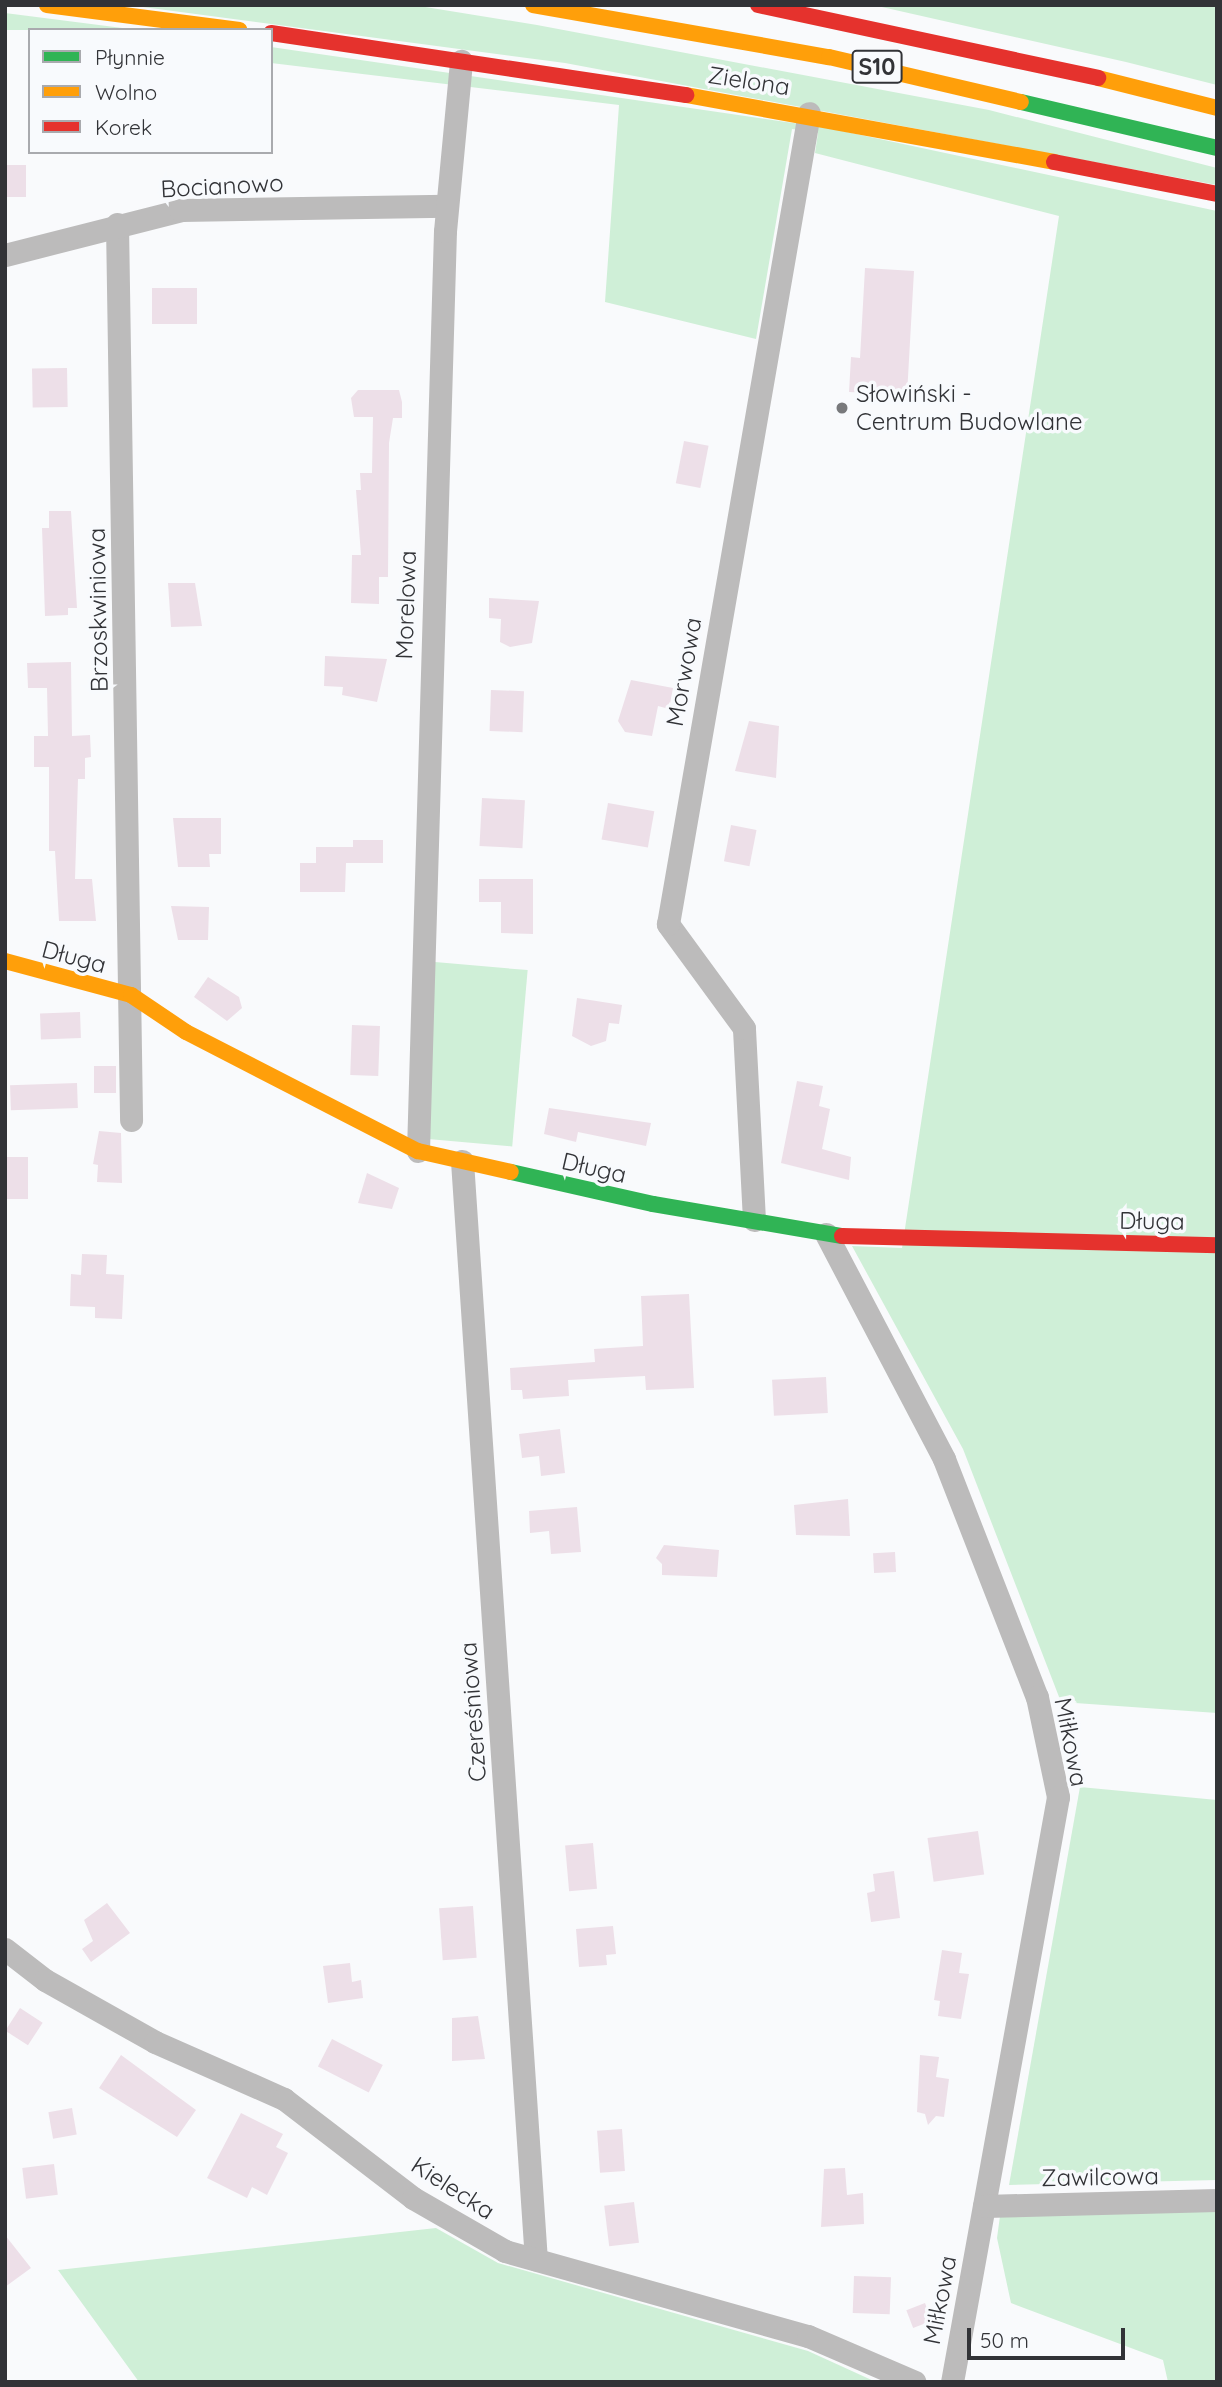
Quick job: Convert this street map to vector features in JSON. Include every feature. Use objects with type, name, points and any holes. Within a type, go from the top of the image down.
[{"type":"main road","points":[[47,5],[224,28]]},
{"type":"main road","name":"S10","points":[[533,5],[842,60],[1217,148]]},
{"type":"main road","name":"S10","points":[[758,5],[996,53],[1217,108]]},
{"type":"main road","name":"Zielona","points":[[273,33],[809,113],[1217,194]]},
{"type":"main road","name":"Długa","points":[[5,961],[131,995],[186,1032],[418,1151],[826,1234],[1217,1245]]},
{"type":"street","name":"Morelowa","points":[[418,1151],[446,206],[461,61]]},
{"type":"street","name":"Morwowa","points":[[754,1220],[744,1028],[668,924],[809,113]]},
{"type":"street","name":"Bocianowo","points":[[5,255],[117,223],[204,209],[446,206]]},
{"type":"street","name":"Brzoskwiniowa","points":[[117,223],[131,1120]]},
{"type":"street","name":"Czereśniowa","points":[[462,1161],[536,2260]]},
{"type":"street","name":"Miłkowa","points":[[826,1234],[944,1460],[1037,1696],[1058,1797],[952,2382]]},
{"type":"street","name":"Kielecka","points":[[5,1949],[45,1980],[155,2042],[284,2099],[414,2198],[505,2251],[808,2336],[915,2382]]},
{"type":"street","name":"Zawilcowa","points":[[985,2206],[1217,2200]]},
{"type":"green space","points":[[128,5],[413,5],[537,25],[989,110],[1217,168],[1217,185],[565,63]]},
{"type":"green space","points":[[873,5],[1217,5],[1217,85],[1126,62]]},
{"type":"green space","points":[[5,13],[122,28],[28,28],[5,30]]},
{"type":"green space","points":[[273,47],[828,128],[1217,211],[1217,1713],[1061,1702],[963,1449],[852,1246],[902,1248],[1059,216],[815,153],[818,133],[792,129],[756,339],[605,302],[619,105],[273,63]]},
{"type":"green space","points":[[435,962],[528,970],[512,1146],[420,1138]]},
{"type":"green space","points":[[1080,1787],[1217,1800],[1217,2180],[1009,2185]]},
{"type":"green space","points":[[1217,2211],[1217,2382],[1168,2382],[1163,2360],[1011,2303],[997,2238],[1000,2216]]},
{"type":"green space","points":[[436,2228],[498,2263],[808,2351],[876,2382],[139,2382],[58,2270]]},
{"type":"building","points":[[5,165],[26,165],[26,197],[5,197]]},
{"type":"building","points":[[865,268],[914,271],[907,395],[849,392],[851,357],[860,358]]},
{"type":"building","points":[[152,288],[197,288],[197,324],[152,324]]},
{"type":"building","points":[[67,368],[68,407],[33,408],[32,369]]},
{"type":"building","points":[[358,390],[399,390],[402,402],[402,418],[393,418],[389,443],[388,577],[379,577],[379,604],[351,603],[352,555],[361,555],[356,490],[361,490],[360,473],[372,473],[373,417],[354,417],[351,398]]},
{"type":"building","points":[[684,441],[709,446],[700,488],[676,483]]},
{"type":"building","points":[[49,511],[71,511],[77,608],[68,608],[68,615],[45,616],[42,528],[49,528]]},
{"type":"building","points":[[168,583],[195,583],[202,626],[171,627]]},
{"type":"building","points":[[489,598],[539,601],[532,643],[510,647],[500,642],[501,619],[489,618]]},
{"type":"building","points":[[325,656],[387,659],[377,702],[342,695],[343,687],[324,686]]},
{"type":"building","points":[[71,662],[72,736],[90,735],[91,757],[85,758],[85,779],[78,779],[75,879],[92,879],[96,921],[59,921],[55,851],[49,851],[49,767],[34,767],[34,736],[48,736],[47,688],[28,688],[27,663]]},
{"type":"building","points":[[631,680],[673,688],[669,709],[658,706],[652,736],[625,732],[618,721]]},
{"type":"building","points":[[491,690],[524,691],[523,732],[490,731]]},
{"type":"building","points":[[749,721],[779,726],[776,778],[735,771]]},
{"type":"building","points":[[482,798],[525,800],[522,848],[479,846]]},
{"type":"building","points":[[608,803],[654,811],[648,848],[602,839]]},
{"type":"building","points":[[173,818],[221,818],[221,854],[209,854],[210,867],[178,867]]},
{"type":"building","points":[[731,825],[757,830],[749,866],[724,861]]},
{"type":"building","points":[[353,840],[383,840],[383,863],[346,863],[345,892],[300,892],[300,863],[316,863],[316,847],[353,847]]},
{"type":"building","points":[[479,879],[533,879],[533,934],[501,933],[501,902],[479,902]]},
{"type":"building","points":[[171,906],[209,907],[208,940],[178,940]]},
{"type":"building","points":[[208,977],[239,997],[242,1008],[227,1021],[194,997]]},
{"type":"building","points":[[577,998],[622,1005],[619,1024],[609,1023],[606,1041],[591,1046],[572,1036]]},
{"type":"building","points":[[80,1012],[81,1038],[41,1039],[40,1013]]},
{"type":"building","points":[[352,1025],[380,1026],[378,1076],[350,1075]]},
{"type":"building","points":[[94,1066],[116,1066],[116,1093],[94,1093]]},
{"type":"building","points":[[797,1081],[823,1086],[819,1106],[830,1109],[822,1149],[851,1157],[849,1180],[781,1163]]},
{"type":"building","points":[[77,1083],[78,1108],[11,1110],[10,1085]]},
{"type":"building","points":[[549,1108],[651,1123],[646,1146],[578,1132],[576,1142],[544,1134]]},
{"type":"building","points":[[99,1131],[121,1133],[122,1183],[97,1182],[98,1165],[93,1164]]},
{"type":"building","points":[[5,1157],[28,1157],[28,1199],[5,1199]]},
{"type":"building","points":[[367,1173],[399,1188],[392,1209],[358,1203]]},
{"type":"building","points":[[82,1254],[107,1255],[106,1274],[124,1275],[122,1319],[95,1318],[95,1307],[70,1306],[71,1274],[81,1275]]},
{"type":"building","points":[[689,1294],[694,1388],[646,1390],[645,1376],[568,1380],[569,1396],[523,1399],[522,1390],[511,1390],[510,1368],[595,1362],[594,1349],[643,1346],[641,1296]]},
{"type":"building","points":[[826,1377],[828,1413],[774,1416],[772,1380]]},
{"type":"building","points":[[560,1429],[565,1473],[541,1476],[539,1456],[522,1458],[519,1434]]},
{"type":"building","points":[[848,1499],[850,1536],[796,1535],[794,1505]]},
{"type":"building","points":[[577,1507],[581,1552],[551,1554],[549,1531],[530,1533],[529,1511]]},
{"type":"building","points":[[664,1545],[719,1550],[717,1577],[662,1575],[662,1564],[656,1558]]},
{"type":"building","points":[[895,1552],[896,1572],[874,1573],[873,1553]]},
{"type":"building","points":[[978,1831],[984,1875],[934,1882],[927,1838]]},
{"type":"building","points":[[593,1843],[597,1889],[569,1891],[565,1845]]},
{"type":"building","points":[[894,1871],[900,1918],[871,1922],[867,1893],[875,1891],[873,1874]]},
{"type":"building","points":[[107,1903],[130,1933],[91,1962],[82,1949],[93,1941],[84,1920]]},
{"type":"building","points":[[473,1906],[477,1958],[443,1960],[439,1908]]},
{"type":"building","points":[[613,1926],[616,1954],[606,1955],[607,1965],[579,1967],[576,1929]]},
{"type":"building","points":[[942,1950],[962,1953],[959,1973],[969,1974],[961,2019],[938,2016],[940,2001],[934,2000]]},
{"type":"building","points":[[350,1963],[352,1982],[361,1980],[363,1998],[328,2003],[323,1966]]},
{"type":"building","points":[[20,2008],[43,2023],[28,2045],[5,2031]]},
{"type":"building","points":[[478,2016],[485,2059],[452,2061],[452,2018]]},
{"type":"building","points":[[332,2039],[383,2065],[369,2092],[318,2067]]},
{"type":"building","points":[[121,2055],[196,2110],[177,2137],[99,2088]]},
{"type":"building","points":[[920,2055],[939,2057],[936,2077],[949,2079],[944,2117],[936,2116],[928,2125],[925,2114],[917,2112]]},
{"type":"building","points":[[72,2108],[77,2135],[53,2139],[48,2112]]},
{"type":"building","points":[[241,2113],[283,2134],[276,2147],[288,2153],[267,2195],[252,2187],[247,2198],[207,2178]]},
{"type":"building","points":[[622,2129],[625,2171],[600,2173],[597,2131]]},
{"type":"building","points":[[54,2164],[58,2195],[26,2199],[22,2168]]},
{"type":"building","points":[[845,2168],[847,2195],[863,2193],[864,2224],[821,2227],[824,2169]]},
{"type":"building","points":[[634,2202],[639,2243],[609,2246],[604,2206]]},
{"type":"building","points":[[5,2235],[31,2268],[5,2287]]},
{"type":"building","points":[[854,2276],[891,2277],[890,2314],[853,2313]]},
{"type":"building","points":[[925,2303],[932,2321],[913,2328],[906,2310]]},
{"type":"traffic: fast","points":[[1021,102],[1217,148]]},
{"type":"traffic: fast","points":[[511,1172],[653,1204],[842,1236]]},
{"type":"traffic: slow","points":[[47,5],[224,28]]},
{"type":"traffic: slow","points":[[533,5],[829,57],[1021,102]]},
{"type":"traffic: slow","points":[[1098,78],[1217,108]]},
{"type":"traffic: slow","points":[[686,95],[1054,162]]},
{"type":"traffic: slow","points":[[5,961],[131,995],[186,1032],[418,1151],[511,1172]]},
{"type":"traffic: jam","points":[[758,5],[1098,78]]},
{"type":"traffic: jam","points":[[273,33],[686,95]]},
{"type":"traffic: jam","points":[[1054,162],[1217,194]]},
{"type":"traffic: jam","points":[[842,1236],[1217,1245]]},
{"type":"place","name":"Słowiński - Centrum Budowlane","points":[[842,408]]}]
